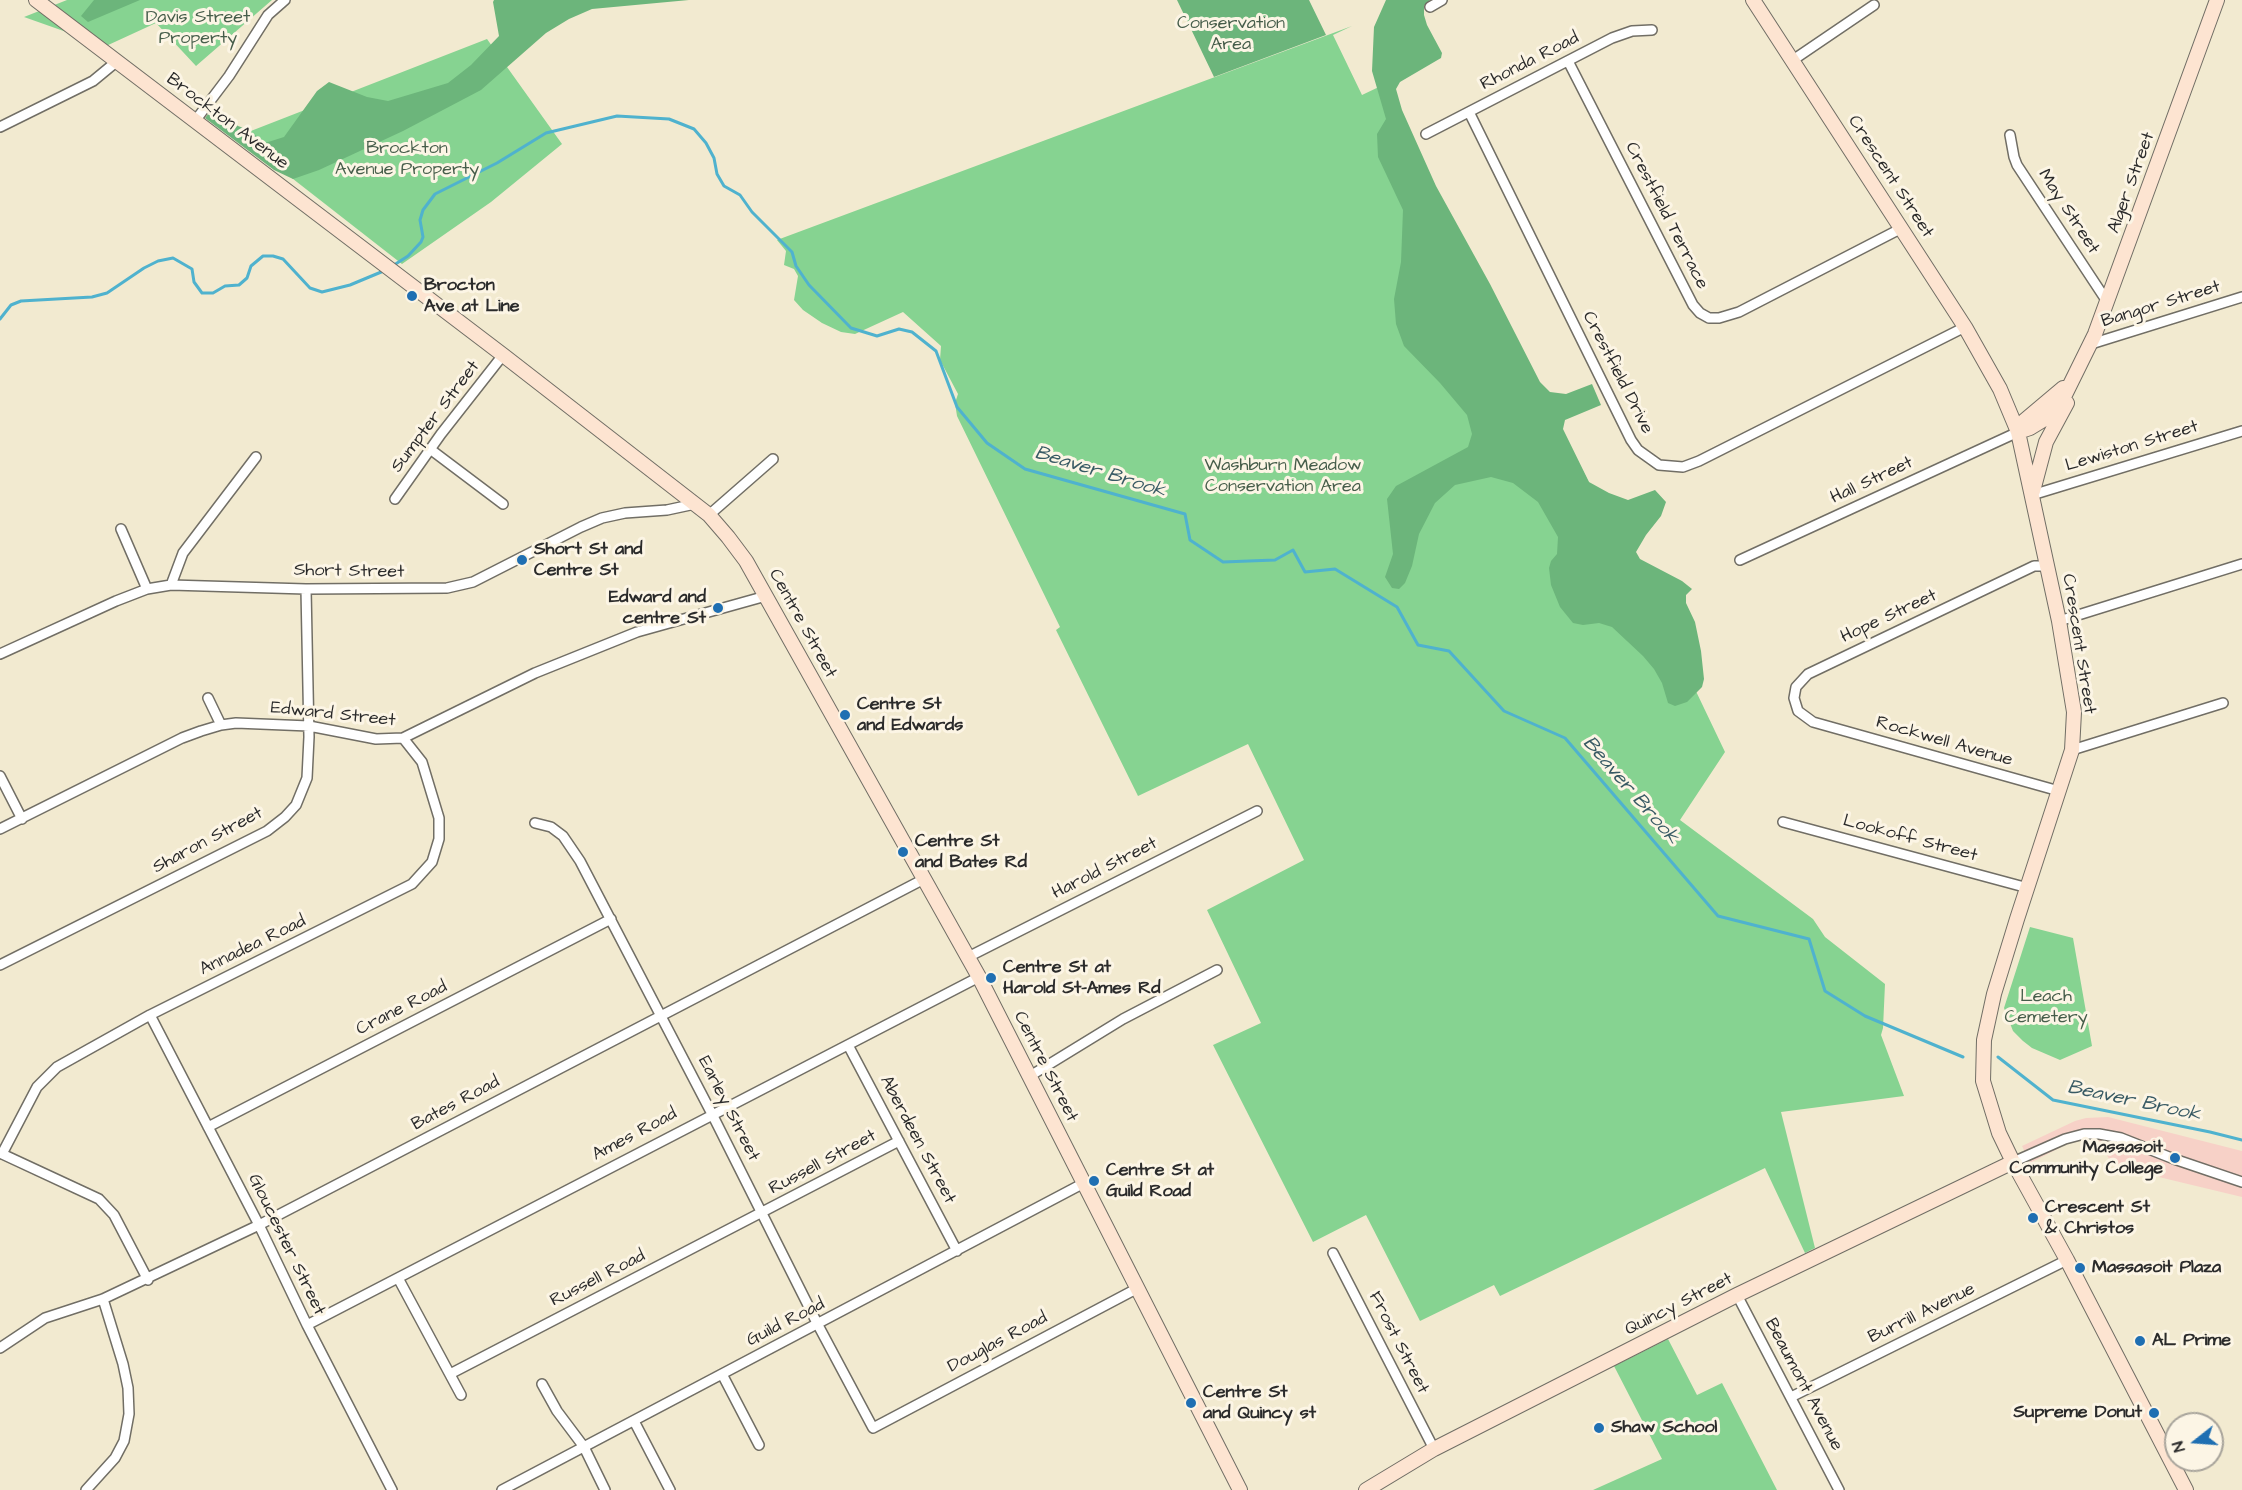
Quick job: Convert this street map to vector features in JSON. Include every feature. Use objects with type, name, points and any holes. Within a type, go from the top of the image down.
[{"type":"main road","name":"Brockton Avenue","points":[[36,0],[391,270]]},
{"type":"main road","name":"Crescent Street","points":[[1753,0],[1965,327],[2000,388],[2018,432],[2059,621],[2074,712],[2072,750],[1994,994],[1984,1040],[1983,1081],[1991,1112],[2013,1162],[2067,1260],[2186,1490]]},
{"type":"main road","name":"Alger Street","points":[[2018,432],[2048,417],[2062,401],[2091,344],[2108,303],[2217,0]]},
{"type":"main road","name":"Centre Street","points":[[391,270],[709,515],[746,561],[979,977],[1240,1490]]},
{"type":"main road","points":[[2032,495],[2040,457],[2072,395],[2075,376]]},
{"type":"main road","name":"Quincy Street","points":[[1366,1490],[1434,1449],[1737,1295],[2013,1162]]},
{"type":"street","points":[[195,121],[229,76],[268,15],[285,0]]},
{"type":"street","points":[[1430,7],[1442,0]]},
{"type":"street","points":[[1793,60],[1874,4]]},
{"type":"street","name":"Rhonda Road","points":[[1426,134],[1622,33],[1652,30]]},
{"type":"street","name":"Crestfield Terrace","points":[[1568,61],[1692,305],[1709,318],[1719,318],[1739,312],[1902,228]]},
{"type":"street","points":[[0,127],[93,81],[116,62]]},
{"type":"street","name":"Crestfield Drive","points":[[1469,112],[1630,440],[1638,450],[1659,465],[1683,467],[1699,461],[1965,327]]},
{"type":"street","name":"May Street","points":[[2010,135],[2017,165],[2108,303]]},
{"type":"street","name":"Bangor Street","points":[[2091,344],[2242,297]]},
{"type":"street","name":"Sumpter Street","points":[[395,499],[430,449],[504,355]]},
{"type":"street","name":"Lewiston Street","points":[[2032,495],[2242,430]]},
{"type":"street","name":"Hall Street","points":[[1740,560],[2018,432]]},
{"type":"street","points":[[430,449],[503,504]]},
{"type":"street","points":[[171,585],[183,553],[256,457]]},
{"type":"street","points":[[709,515],[773,459]]},
{"type":"street","name":"Short Street","points":[[0,654],[116,601],[147,590],[171,585],[434,590],[460,586],[473,582],[603,518],[695,504]]},
{"type":"street","points":[[121,529],[147,590]]},
{"type":"street","points":[[2059,621],[2242,564]]},
{"type":"street","name":"Hope Street","points":[[1821,724],[1813,722],[1798,711],[1794,698],[1796,687],[1808,674],[2034,566],[2047,566]]},
{"type":"street","name":"Sharon Street","points":[[0,965],[267,831],[285,817],[296,804],[307,778],[309,726],[306,589]]},
{"type":"street","name":"Edward Street","points":[[0,830],[182,738],[221,725],[236,723],[309,726],[376,739],[403,738],[535,673],[637,632],[766,596]]},
{"type":"street","points":[[208,698],[221,725]]},
{"type":"street","points":[[2072,750],[2223,703]]},
{"type":"street","name":"Rockwell Avenue","points":[[1821,724],[2060,791]]},
{"type":"street","name":"Annadea Road","points":[[1,1153],[37,1087],[57,1067],[150,1015],[412,884],[432,862],[439,839],[439,818],[423,762],[403,738]]},
{"type":"street","points":[[0,776],[22,819]]},
{"type":"street","name":"Harold Street","points":[[968,957],[1257,811]]},
{"type":"street","name":"Lookoff Street","points":[[1783,822],[2028,888]]},
{"type":"street","name":"Earley Street","points":[[535,823],[550,827],[563,836],[580,861],[873,1428]]},
{"type":"street","name":"Bates Road","points":[[0,1348],[45,1318],[103,1299],[148,1280],[259,1225],[924,879]]},
{"type":"street","name":"Crane Road","points":[[208,1128],[611,919]]},
{"type":"street","points":[[1030,1076],[1123,1019],[1217,970]]},
{"type":"street","name":"Ames Road","points":[[307,1325],[979,977]]},
{"type":"street","name":"Gloucester Street","points":[[150,1015],[392,1490]]},
{"type":"street","name":"Aberdeen Street","points":[[848,1045],[957,1251]]},
{"type":"street","points":[[2013,1162],[2066,1139],[2084,1134],[2099,1134],[2121,1138],[2174,1160],[2242,1182]]},
{"type":"street","name":"Russell Street","points":[[762,1214],[899,1141]]},
{"type":"street","points":[[1,1153],[99,1199],[114,1215],[148,1280]]},
{"type":"street","name":"Guild Road","points":[[502,1490],[1084,1183]]},
{"type":"street","name":"Russell Road","points":[[450,1374],[762,1214]]},
{"type":"street","name":"Frost Street","points":[[1333,1253],[1434,1449]]},
{"type":"street","name":"Burrill Avenue","points":[[1791,1397],[2067,1260]]},
{"type":"street","points":[[398,1278],[462,1395]]},
{"type":"street","name":"Douglas Road","points":[[873,1428],[1138,1288]]},
{"type":"street","name":"Beaumont Avenue","points":[[1737,1295],[1839,1490]]},
{"type":"street","points":[[86,1490],[115,1458],[124,1441],[129,1414],[128,1388],[123,1364],[103,1299]]},
{"type":"street","points":[[722,1374],[759,1445]]},
{"type":"street","points":[[542,1384],[557,1411],[584,1447],[604,1490]]},
{"type":"street","points":[[634,1421],[670,1490]]},
{"type":"shaded area","name":"Massasoit Community College","points":[[2108,1117],[2242,1151],[2242,1197],[2113,1166],[2098,1139],[2087,1138],[2069,1143],[2030,1163],[2022,1146],[2075,1121]]},
{"type":"green space","name":"Davis Street Property","points":[[67,0],[272,0],[196,66],[156,23],[106,46],[24,17]]},
{"type":"green space","points":[[94,0],[140,0],[88,22],[81,16]]},
{"type":"green space","points":[[494,0],[689,0],[592,9],[569,19],[546,33],[481,90],[403,131],[319,170],[293,179],[274,170],[205,118],[213,108],[238,126],[249,130],[265,143],[284,137],[317,91],[329,82],[367,97],[388,101],[448,83],[471,65],[499,36]]},
{"type":"green space","name":"Conservation Area","points":[[1177,0],[1309,0],[1326,35],[1214,77]]},
{"type":"green space","points":[[1386,0],[1430,0],[1424,6],[1424,15],[1442,53],[1441,58],[1400,82],[1396,89],[1402,110],[1436,186],[1540,382],[1550,392],[1566,394],[1592,384],[1601,405],[1565,420],[1563,429],[1589,482],[1628,500],[1655,490],[1666,502],[1661,516],[1636,552],[1640,559],[1682,581],[1692,589],[1686,595],[1686,603],[1695,622],[1704,679],[1702,687],[1687,702],[1675,706],[1668,703],[1662,683],[1654,669],[1612,627],[1599,623],[1583,625],[1573,623],[1560,607],[1551,585],[1549,568],[1557,554],[1558,537],[1538,502],[1513,483],[1491,477],[1455,485],[1435,503],[1419,534],[1412,566],[1405,583],[1399,589],[1392,588],[1385,577],[1393,554],[1387,499],[1396,486],[1468,447],[1472,434],[1467,415],[1404,346],[1396,324],[1394,299],[1401,262],[1403,210],[1378,157],[1377,134],[1386,119],[1372,71],[1374,27]]},
{"type":"green space","name":"Washburn Meadow Conservation Area","points":[[1352,26],[1333,35],[1362,95],[1383,85],[1682,662],[1725,752],[1680,820],[1813,919],[1825,937],[1885,984],[1881,1035],[1904,1096],[1781,1112],[1815,1248],[1805,1253],[1765,1168],[1500,1296],[1494,1285],[1420,1321],[1366,1215],[1313,1242],[1213,1045],[1261,1023],[1207,910],[1304,860],[1248,744],[1138,796],[1056,630],[1060,627],[957,416],[955,403],[958,394],[940,360],[941,346],[903,312],[855,334],[841,332],[822,323],[803,310],[794,300],[798,276],[794,269],[784,265],[786,251],[777,240]]},
{"type":"green space","name":"Brockton Avenue Property","points":[[487,39],[562,144],[491,202],[402,264],[238,136]]},
{"type":"green space","name":"Leach Cemetery","points":[[2030,927],[2073,938],[2092,1046],[2060,1060],[2032,1048],[2023,1041],[2013,1031],[2004,1008]]},
{"type":"green space","points":[[1668,1339],[1697,1395],[1722,1383],[1777,1490],[1593,1490],[1662,1459],[1614,1366]]},
{"type":"waterway","name":"Beaver Brook","points":[[394,265],[408,256],[421,242],[423,237],[420,220],[423,210],[435,194],[497,163],[546,133],[617,116],[669,119],[694,129],[706,143],[714,158],[717,174],[724,186],[740,195],[752,212],[792,252],[796,266],[809,285],[851,328],[877,336],[899,329],[912,332],[936,351],[957,407],[987,443],[1025,469],[1185,514],[1190,540],[1223,562],[1275,560],[1293,550],[1305,572],[1335,569],[1397,607],[1418,645],[1449,651],[1504,711],[1565,738],[1718,916],[1809,939],[1825,991],[1865,1016],[1963,1057]]},
{"type":"waterway","name":"Beaver Brook","points":[[0,319],[11,305],[21,301],[92,297],[107,293],[144,268],[158,261],[173,258],[192,269],[194,282],[202,293],[213,293],[225,286],[239,285],[247,278],[251,266],[263,256],[283,259],[310,288],[322,292],[350,285],[386,270]]},
{"type":"waterway","name":"Beaver Brook","points":[[1998,1057],[2053,1100],[2242,1140]]},
{"type":"place","name":"Brocton Ave at Line","points":[[412,296]]},
{"type":"place","name":"Short St and Centre St","points":[[522,560]]},
{"type":"place","name":"Edward and centre St","points":[[718,608]]},
{"type":"place","name":"Centre St and Edwards","points":[[845,715]]},
{"type":"place","name":"Centre St and Bates Rd","points":[[903,852]]},
{"type":"place","name":"Centre St at Harold St-Ames Rd","points":[[991,978]]},
{"type":"place","name":"Massasoit Community College","points":[[2175,1158]]},
{"type":"place","name":"Centre St at Guild Road","points":[[1094,1181]]},
{"type":"place","name":"Crescent St & Christos","points":[[2033,1218]]},
{"type":"place","name":"Massasoit Plaza","points":[[2080,1268]]},
{"type":"place","name":"AL Prime","points":[[2140,1341]]},
{"type":"place","name":"Centre St and Quincy st","points":[[1191,1403]]},
{"type":"place","name":"Supreme Donut","points":[[2154,1413]]},
{"type":"place","name":"Shaw School","points":[[1599,1428]]}]
